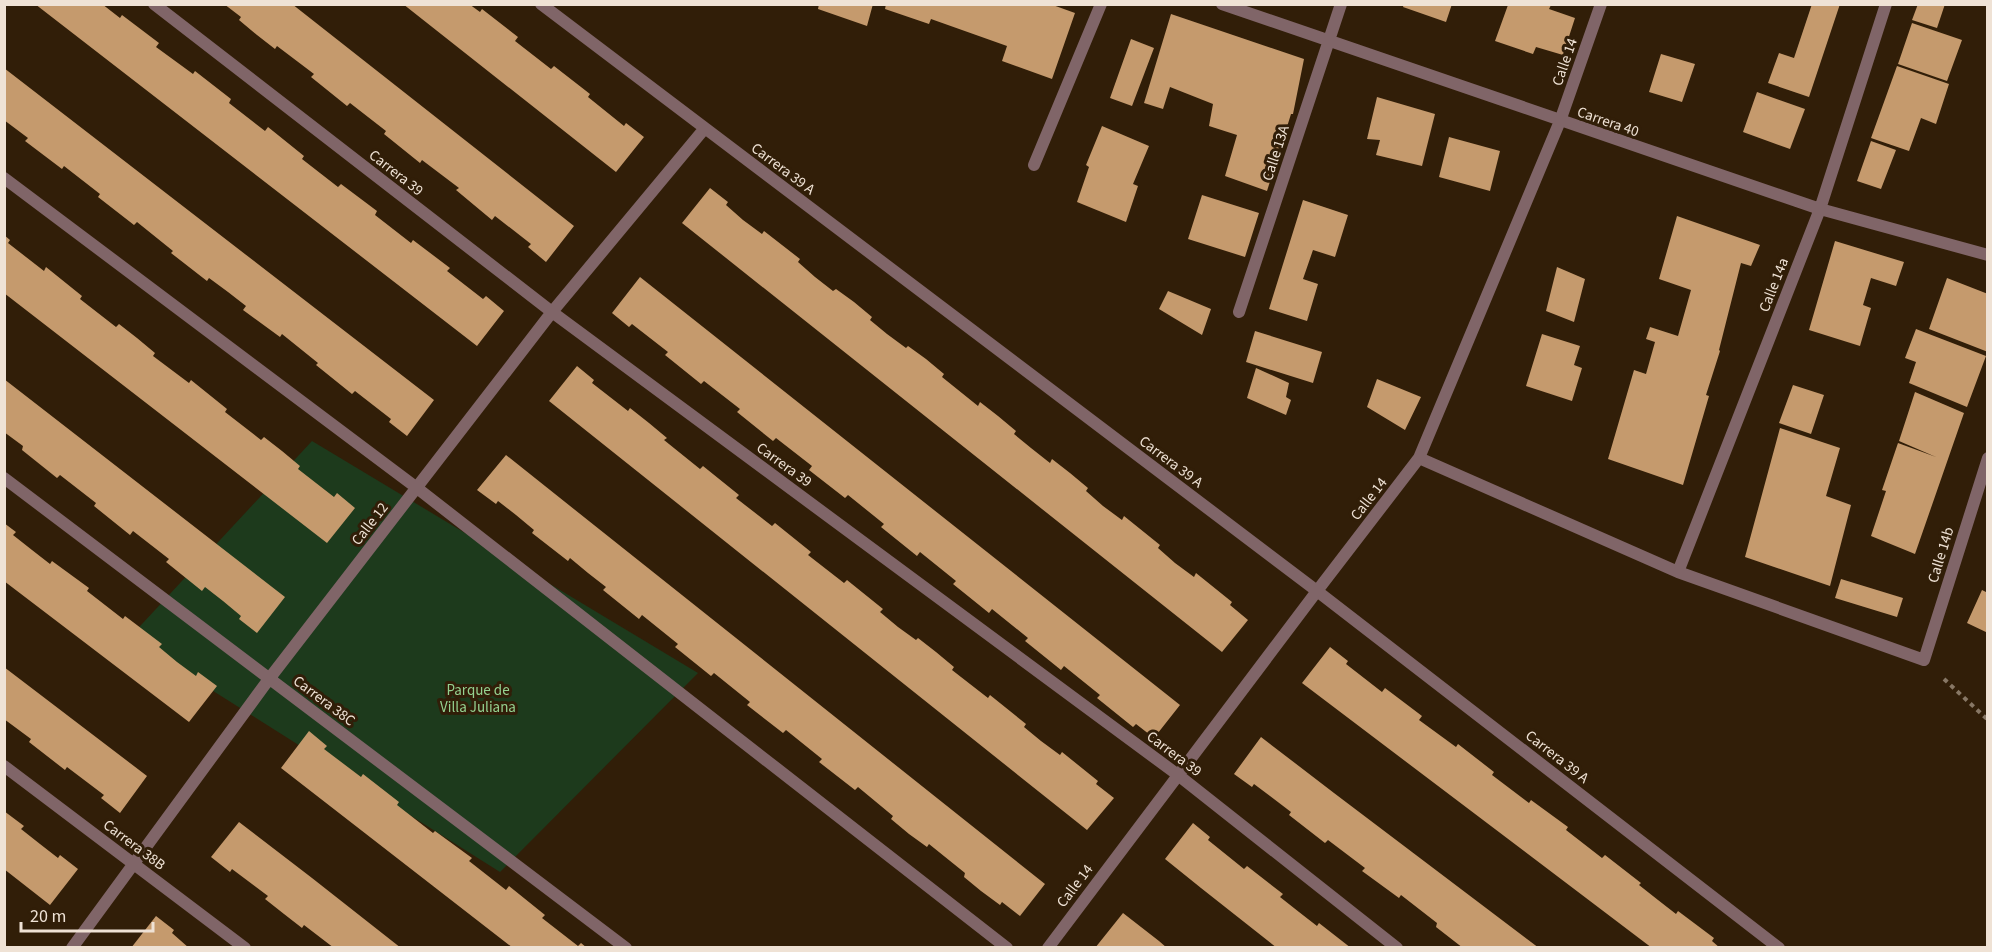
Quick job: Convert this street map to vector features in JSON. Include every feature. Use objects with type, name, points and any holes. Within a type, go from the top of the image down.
[{"type":"street","name":"Carrera 39","points":[[154,4],[552,312],[1178,775],[1397,948]]},
{"type":"street","name":"Carrera 39 A","points":[[541,4],[1317,591],[1779,948]]},
{"type":"street","points":[[1034,165],[1101,4]]},
{"type":"street","name":"Carrera 40","points":[[1222,4],[1820,209],[1988,255]]},
{"type":"street","name":"Calle 13A","points":[[1239,312],[1341,4]]},
{"type":"street","name":"Calle 14","points":[[1048,948],[1419,458],[1560,121],[1601,4]]},
{"type":"street","name":"Calle 14a","points":[[1678,572],[1820,209],[1886,4]]},
{"type":"street","name":"Calle 12","points":[[72,948],[269,679],[552,312],[705,128]]},
{"type":"street","points":[[4,178],[417,488],[1007,948]]},
{"type":"street","points":[[1419,458],[1678,572],[1924,660]]},
{"type":"street","name":"Calle 14b","points":[[1924,660],[1988,458]]},
{"type":"street","name":"Carrera 38C","points":[[4,478],[627,948]]},
{"type":"street","name":"Carrera 38B","points":[[4,766],[245,948]]},
{"type":"path","points":[[1924,660],[1988,720]]},
{"type":"green space","name":"Parque de Villa Juliana","points":[[312,441],[698,673],[500,872],[129,638]]},
{"type":"building","points":[[35,4],[102,4],[120,18],[122,15],[159,43],[156,47],[193,74],[195,71],[231,99],[229,103],[265,131],[268,127],[304,156],[302,159],[338,187],[341,184],[377,211],[375,215],[411,243],[413,240],[450,268],[447,271],[483,299],[486,296],[504,311],[477,346]]},
{"type":"building","points":[[224,4],[292,4],[574,226],[546,262],[528,247],[531,244],[495,216],[492,220],[456,190],[459,188],[422,160],[420,163],[384,134],[386,131],[350,103],[347,106],[311,77],[314,74],[277,46],[275,49],[257,35],[239,20],[241,17]]},
{"type":"building","points":[[403,4],[469,4],[480,12],[482,9],[518,37],[515,41],[551,69],[554,66],[590,94],[588,97],[624,126],[626,123],[644,137],[616,172]]},
{"type":"building","points":[[819,4],[873,4],[867,26],[818,9]]},
{"type":"building","points":[[886,4],[1050,4],[1075,13],[1052,79],[1002,61],[1007,46],[931,19],[929,24],[885,9]]},
{"type":"building","points":[[1404,4],[1452,4],[1446,22],[1403,7]]},
{"type":"building","points":[[1812,4],[1840,4],[1809,97],[1768,83],[1779,53],[1794,58]]},
{"type":"building","points":[[1918,4],[1945,4],[1937,28],[1912,20]]},
{"type":"building","points":[[1508,5],[1551,5],[1549,9],[1575,18],[1563,55],[1536,47],[1533,54],[1495,41]]},
{"type":"building","points":[[1171,14],[1304,59],[1293,114],[1291,114],[1267,191],[1225,176],[1237,135],[1209,126],[1213,104],[1170,87],[1163,109],[1144,103]]},
{"type":"building","points":[[1912,23],[1962,40],[1947,81],[1898,64]]},
{"type":"building","points":[[1131,39],[1154,48],[1132,106],[1110,98]]},
{"type":"building","points":[[1661,54],[1695,64],[1682,102],[1649,92]]},
{"type":"building","points":[[1897,66],[1949,84],[1936,124],[1921,118],[1909,151],[1871,138]]},
{"type":"building","points":[[4,68],[434,400],[407,436],[389,422],[391,419],[355,391],[352,394],[282,334],[280,337],[243,310],[246,306],[228,292],[209,278],[207,281],[137,222],[134,225],[64,166],[62,169],[25,141],[28,138],[4,120]]},
{"type":"building","points":[[1757,92],[1805,109],[1790,149],[1743,132]]},
{"type":"building","points":[[1377,97],[1435,114],[1422,166],[1376,155],[1380,140],[1367,139]]},
{"type":"building","points":[[1102,126],[1149,146],[1133,184],[1138,186],[1126,222],[1077,202],[1089,167],[1086,165]]},
{"type":"building","points":[[1449,137],[1500,151],[1490,191],[1439,177]]},
{"type":"building","points":[[1871,141],[1896,150],[1881,189],[1857,181]]},
{"type":"building","points":[[710,188],[728,202],[726,205],[743,220],[762,234],[764,231],[800,259],[798,262],[815,277],[833,291],[836,289],[854,302],[887,334],[926,359],[944,374],[942,377],[978,406],[980,402],[998,416],[1031,448],[1050,463],[1052,459],[1070,473],[1088,488],[1086,491],[1103,506],[1122,520],[1124,516],[1160,545],[1158,548],[1175,563],[1194,577],[1196,573],[1232,602],[1230,605],[1248,620],[1222,652],[682,223]]},
{"type":"building","points":[[1202,195],[1259,213],[1245,257],[1188,239]]},
{"type":"building","points":[[1303,200],[1348,215],[1335,257],[1313,250],[1303,279],[1318,284],[1307,321],[1269,309]]},
{"type":"building","points":[[1677,216],[1760,245],[1751,266],[1741,263],[1720,351],[1706,395],[1709,396],[1683,485],[1608,459],[1634,370],[1646,374],[1655,342],[1646,339],[1650,327],[1678,336],[1691,290],[1659,279]]},
{"type":"building","points":[[4,235],[10,240],[8,243],[44,271],[46,267],[82,296],[80,299],[116,327],[119,324],[155,353],[153,356],[189,383],[191,380],[227,409],[225,412],[261,440],[264,437],[282,451],[300,466],[298,469],[334,497],[337,493],[355,508],[327,543],[4,293]]},
{"type":"building","points":[[1835,241],[1904,262],[1896,286],[1871,278],[1863,305],[1871,308],[1860,346],[1809,330]]},
{"type":"building","points":[[1557,267],[1585,279],[1574,322],[1546,311]]},
{"type":"building","points":[[640,277],[1180,705],[1154,738],[1136,724],[1133,727],[1097,698],[1100,695],[1064,666],[1061,670],[1025,641],[1028,638],[992,609],[989,613],[953,584],[956,581],[920,552],[917,556],[881,527],[884,524],[848,495],[845,498],[809,470],[812,466],[776,438],[773,441],[737,412],[740,409],[704,381],[701,384],[665,355],[668,352],[632,324],[629,327],[612,313]]},
{"type":"building","points":[[1947,278],[1988,294],[1988,352],[1929,329]]},
{"type":"building","points":[[1168,291],[1211,309],[1202,335],[1159,309]]},
{"type":"building","points":[[1916,329],[1986,356],[1967,407],[1909,383],[1916,362],[1905,358]]},
{"type":"building","points":[[1255,331],[1322,352],[1313,383],[1246,362]]},
{"type":"building","points":[[1542,334],[1580,346],[1574,365],[1582,368],[1572,401],[1526,386]]},
{"type":"building","points":[[577,366],[594,380],[592,383],[628,411],[630,408],[649,423],[667,438],[664,440],[700,469],[703,466],[739,495],[736,498],[772,526],[775,523],[811,552],[808,555],[844,583],[847,580],[883,609],[880,612],[898,627],[916,640],[918,638],[954,667],[952,670],[988,698],[990,695],[1026,724],[1024,727],[1041,741],[1060,755],[1062,752],[1098,781],[1096,784],[1114,798],[1087,830],[549,401]]},
{"type":"building","points":[[1256,368],[1289,383],[1286,397],[1291,400],[1286,415],[1247,398]]},
{"type":"building","points":[[4,379],[285,597],[257,633],[239,619],[241,616],[223,601],[205,587],[202,591],[166,562],[169,559],[133,531],[130,535],[94,506],[96,503],[60,475],[57,478],[22,450],[23,446],[4,432]]},
{"type":"building","points":[[1377,379],[1421,397],[1405,430],[1367,407]]},
{"type":"building","points":[[1793,385],[1824,395],[1811,434],[1779,423]]},
{"type":"building","points":[[1915,392],[1964,413],[1915,554],[1871,536],[1886,491],[1882,490],[1898,443],[1936,457],[1899,441]]},
{"type":"building","points":[[1780,428],[1840,448],[1826,496],[1851,505],[1830,586],[1745,557]]},
{"type":"building","points":[[506,455],[1045,884],[1020,916],[1002,902],[1000,905],[981,891],[964,877],[965,873],[929,844],[927,847],[909,834],[891,819],[893,816],[858,787],[855,790],[819,762],[822,759],[786,730],[783,733],[747,705],[750,702],[714,673],[711,676],[675,647],[678,644],[642,615],[639,619],[603,590],[606,587],[570,558],[568,561],[532,533],[534,530],[516,515],[498,501],[496,504],[477,490]]},
{"type":"building","points":[[4,523],[16,532],[13,535],[50,564],[52,561],[89,588],[87,591],[123,619],[125,616],[162,644],[159,647],[177,662],[196,676],[198,672],[217,686],[189,722],[4,581]]},
{"type":"building","points":[[1841,579],[1903,598],[1897,617],[1835,598]]},
{"type":"building","points":[[1982,590],[1988,593],[1988,633],[1967,623]]},
{"type":"building","points":[[1330,647],[1348,661],[1346,664],[1382,692],[1385,688],[1422,716],[1419,720],[1456,747],[1458,744],[1494,772],[1492,775],[1529,803],[1531,800],[1568,827],[1566,830],[1602,858],[1605,855],[1676,914],[1678,911],[1714,938],[1712,941],[1720,948],[1652,948],[1302,683]]},
{"type":"building","points":[[4,667],[147,776],[120,813],[101,798],[104,795],[67,767],[65,770],[29,742],[31,739],[4,719]]},
{"type":"building","points":[[309,731],[327,746],[324,749],[361,777],[363,774],[433,833],[435,831],[472,858],[469,861],[506,890],[509,886],[545,915],[542,918],[578,946],[581,943],[587,948],[513,948],[281,768]]},
{"type":"building","points":[[1261,737],[1539,948],[1463,948],[1436,927],[1437,923],[1401,895],[1399,898],[1362,871],[1365,868],[1328,840],[1325,843],[1289,815],[1291,812],[1254,784],[1252,787],[1234,774]]},
{"type":"building","points":[[4,811],[24,826],[21,829],[40,844],[58,858],[60,855],[78,869],[50,905],[4,869]]},
{"type":"building","points":[[239,822],[401,948],[334,948],[304,925],[302,928],[265,899],[268,896],[232,869],[230,872],[211,857]]},
{"type":"building","points":[[1193,823],[1210,837],[1208,840],[1244,869],[1247,866],[1283,894],[1280,897],[1299,912],[1317,926],[1319,923],[1351,948],[1277,948],[1201,888],[1165,859]]},
{"type":"building","points":[[1123,913],[1159,941],[1167,948],[1095,948]]},
{"type":"building","points":[[156,916],[174,930],[172,933],[189,948],[131,948]]}]
